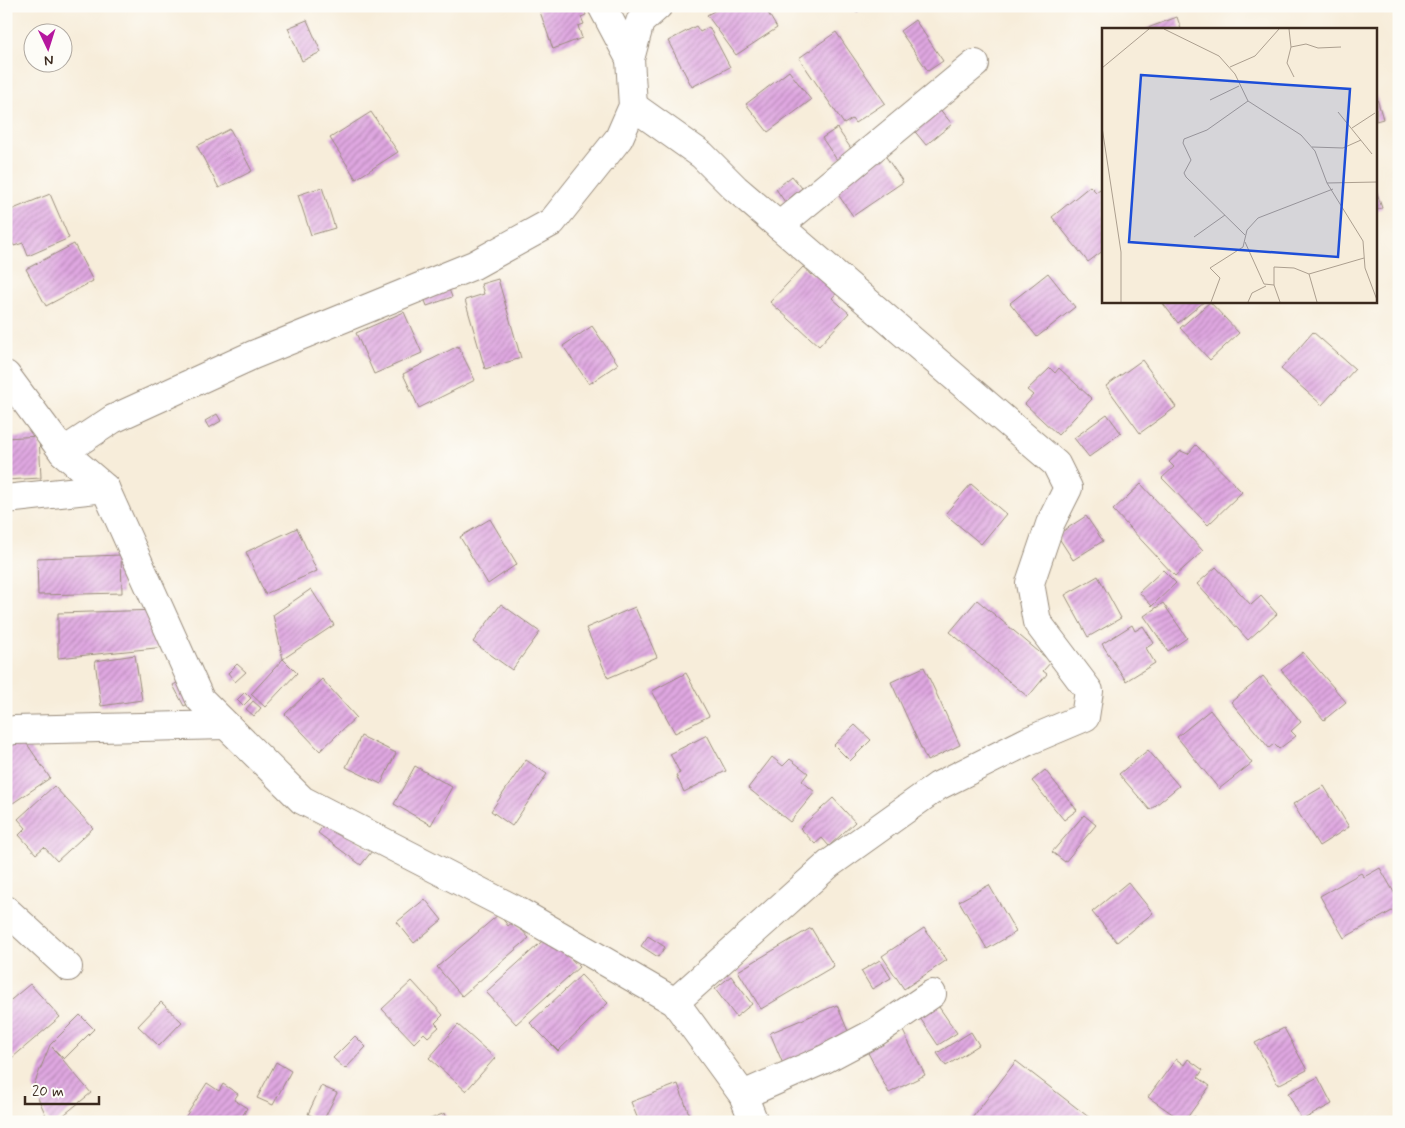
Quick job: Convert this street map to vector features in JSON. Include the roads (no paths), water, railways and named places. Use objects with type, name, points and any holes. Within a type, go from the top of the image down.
[{"type":"street","points":[[602,6],[630,59]]},
{"type":"street","points":[[63,452],[121,416],[253,355],[474,265],[552,222],[619,138],[633,106],[630,59],[640,22],[658,6]]},
{"type":"street","points":[[778,226],[975,64]]},
{"type":"street","points":[[633,106],[702,155],[735,188],[778,226],[1056,464],[1068,488],[1050,524],[1030,583],[1037,622],[1089,691],[1085,717],[1028,741],[938,786],[829,864],[675,1002]]},
{"type":"street","points":[[6,375],[63,452],[105,488],[200,699],[226,725],[302,800],[516,910],[675,1002],[743,1095],[754,1122]]},
{"type":"street","points":[[6,499],[105,488]]},
{"type":"street","points":[[6,732],[14,730],[226,725]]},
{"type":"street","points":[[6,910],[68,968]]},
{"type":"street","points":[[743,1095],[825,1059],[876,1032],[932,994]]}]
